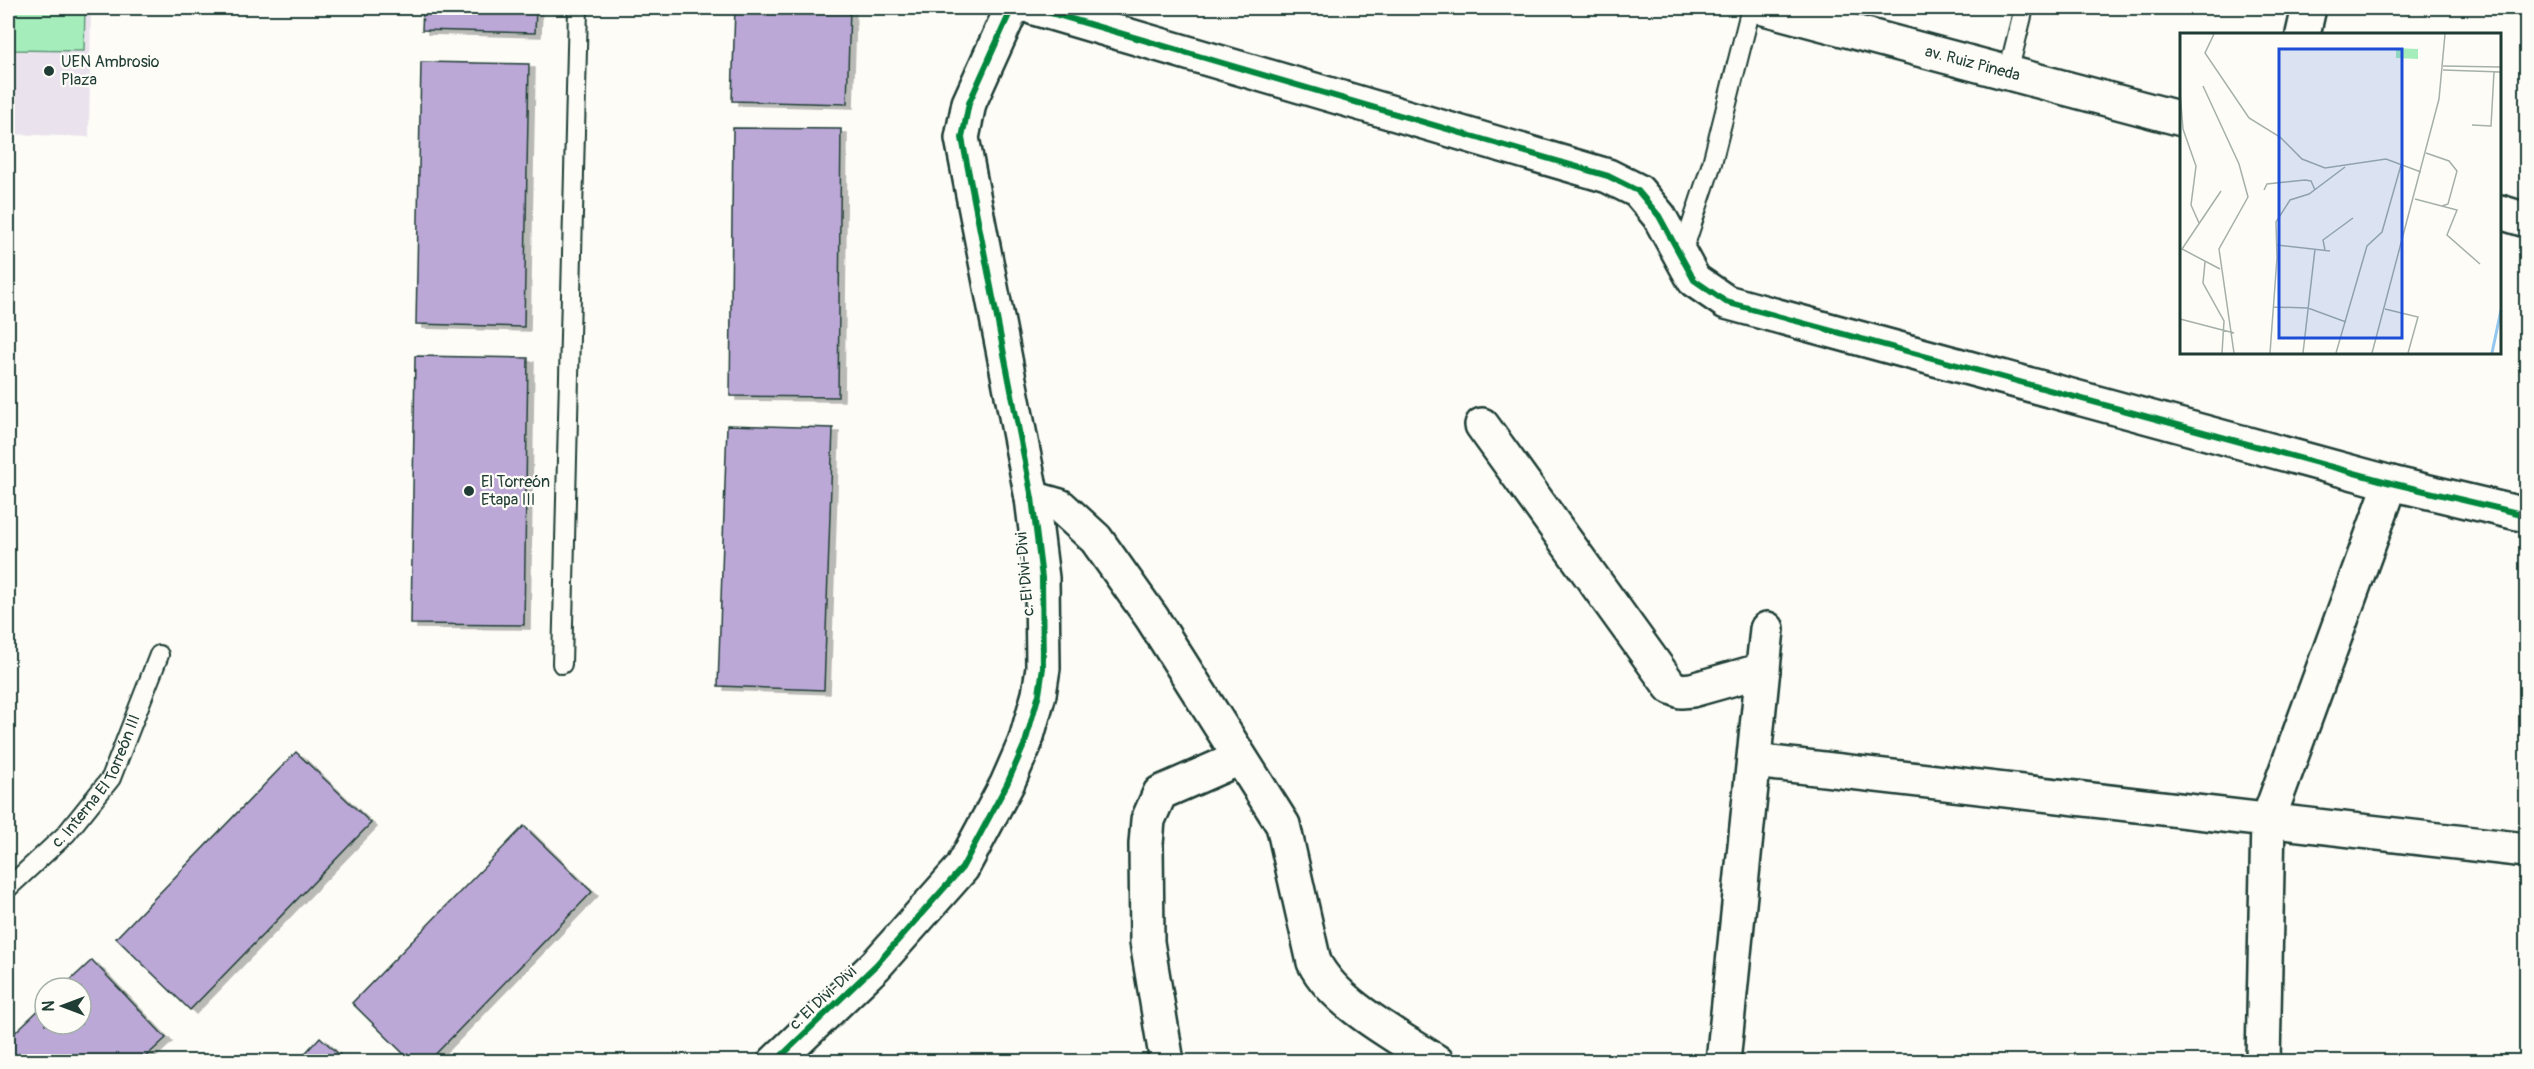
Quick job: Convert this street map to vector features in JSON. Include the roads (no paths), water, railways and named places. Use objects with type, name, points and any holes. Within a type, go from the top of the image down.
[{"type":"street","name":"c. El Divi-Divi","points":[[775,1062],[876,965],[962,868],[1007,784],[1025,743],[1039,694],[1044,668],[1042,578],[1032,498],[962,138],[969,103],[1012,8]]},
{"type":"street","points":[[1034,8],[1608,176],[1638,191],[1659,216],[1694,280],[1726,302],[2391,483],[2526,515]]},
{"type":"street","name":"av. Ruiz Pineda","points":[[1764,8],[2180,119]]},
{"type":"street","points":[[2303,33],[2309,8]]},
{"type":"street","points":[[2501,213],[2526,220]]},
{"type":"street","points":[[1482,424],[1671,687],[1681,691],[1692,690],[1763,670]]},
{"type":"street","points":[[2263,1062],[2268,820],[2391,483]]},
{"type":"street","points":[[1032,498],[1060,506],[1096,540],[1152,618],[1282,825],[1314,962],[1322,977],[1337,994],[1437,1062]]},
{"type":"street","points":[[1723,1062],[1767,629]]},
{"type":"street","points":[[1167,1062],[1147,942],[1146,844],[1148,820],[1160,793],[1240,758]]},
{"type":"street","points":[[1754,761],[2526,850]]},
{"type":"lane","points":[[562,664],[578,8]]},
{"type":"lane","points":[[1681,257],[1712,163],[1751,8]]},
{"type":"lane","points":[[2008,73],[2024,8]]},
{"type":"lane","name":"c. Interna El Torreón III","points":[[8,888],[66,834],[111,778],[159,655]]},
{"type":"place","name":"UEN Ambrosio Plaza","points":[[49,71]]},
{"type":"place","name":"El Torreón Etapa III","points":[[469,491]]}]
